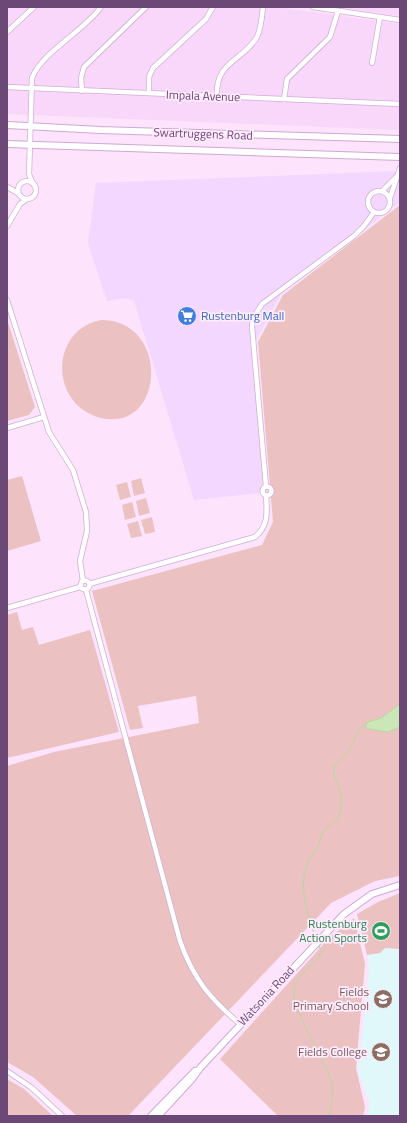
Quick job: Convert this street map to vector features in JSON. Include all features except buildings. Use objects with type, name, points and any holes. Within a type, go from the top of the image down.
[{"type":"main road","name":"Swartruggens Road","points":[[7,125],[100,130],[400,139]]},
{"type":"main road","name":"Swartruggens Road","points":[[7,144],[400,157]]},
{"type":"main road","name":"Watsonia Road","points":[[158,1116],[240,1024],[333,924],[362,900],[381,891],[400,886]]},
{"type":"main road","name":"Watsonia Road","points":[[152,1116],[189,1076],[200,1068]]},
{"type":"street","points":[[7,32],[34,7]]},
{"type":"street","points":[[17,208],[35,192],[29,174],[32,78],[39,66],[101,7]]},
{"type":"street","points":[[82,91],[82,72],[87,63],[146,7]]},
{"type":"street","points":[[150,94],[149,77],[153,68],[206,19],[213,7]]},
{"type":"street","points":[[218,97],[217,84],[221,72],[257,36],[263,7]]},
{"type":"street","points":[[313,7],[400,20]]},
{"type":"street","points":[[284,98],[287,79],[330,37],[338,11]]},
{"type":"street","points":[[372,63],[380,17]]},
{"type":"street","name":"Impala Avenue","points":[[7,87],[400,104]]},
{"type":"street","points":[[397,175],[382,191],[374,192],[369,196],[368,204],[374,212],[382,213],[388,209],[400,168]]},
{"type":"street","points":[[8,187],[25,181],[29,174]]},
{"type":"street","points":[[25,181],[33,184]]},
{"type":"street","points":[[7,226],[17,208],[20,184]]},
{"type":"street","points":[[8,187],[28,199]]},
{"type":"street","points":[[382,191],[390,198]]},
{"type":"street","points":[[89,584],[255,537],[262,530],[267,519],[266,495],[262,493],[262,490],[266,486],[252,327],[253,318],[262,304],[360,230],[374,212]]},
{"type":"street","points":[[7,300],[52,439],[73,470],[86,512],[87,531],[80,561],[83,581],[80,586],[7,608]]},
{"type":"street","points":[[7,428],[44,417]]},
{"type":"street","points":[[83,581],[86,580],[89,584]]},
{"type":"street","points":[[86,590],[89,584]]},
{"type":"street","points":[[80,586],[86,590],[167,898],[182,946],[198,981],[221,1008],[240,1024]]},
{"type":"street","points":[[7,1071],[32,1088],[62,1116]]},
{"type":"shaded area","points":[[7,7],[277,7],[400,24],[400,117],[398,130],[7,114]]},
{"type":"shaded area","points":[[337,7],[400,7],[400,16]]},
{"type":"shaded area","points":[[400,171],[400,202],[281,294],[256,341],[269,492],[194,500],[134,301],[125,298],[107,301],[88,243],[96,183]]},
{"type":"shaded area","points":[[400,205],[400,876],[375,881],[331,903],[128,1116],[77,1116],[33,1077],[7,1062],[7,766],[54,752],[199,723],[196,696],[138,706],[143,728],[130,730],[92,591],[262,545],[273,522],[258,342],[283,295]]},
{"type":"shaded area","points":[[7,319],[35,407],[29,415],[7,421]]},
{"type":"shaded area","points":[[101,320],[124,325],[140,337],[149,355],[151,375],[148,394],[138,409],[122,418],[96,417],[79,407],[70,396],[62,372],[66,349],[71,339],[79,330],[89,324]]},
{"type":"shaded area","points":[[22,476],[41,541],[7,551],[7,480]]},
{"type":"shaded area","points":[[141,478],[145,493],[134,496],[131,481]]},
{"type":"shaded area","points":[[127,482],[131,497],[120,500],[116,485]]},
{"type":"shaded area","points":[[146,498],[150,513],[139,516],[136,501]]},
{"type":"shaded area","points":[[132,502],[136,517],[125,520],[122,505]]},
{"type":"shaded area","points":[[152,517],[155,532],[145,534],[141,520]]},
{"type":"shaded area","points":[[138,521],[142,536],[131,538],[127,524]]},
{"type":"shaded area","points":[[17,612],[22,630],[33,627],[39,645],[90,630],[119,732],[7,758],[7,615]]},
{"type":"shaded area","points":[[400,704],[400,727],[388,732],[365,727],[368,722],[381,718]]},
{"type":"shaded area","name":"Rustenburg Action Sports","points":[[400,893],[400,949],[385,948],[380,953],[367,955],[357,914],[378,902]]},
{"type":"shaded area","points":[[354,918],[365,964],[356,1068],[365,1107],[363,1116],[278,1116],[220,1059],[329,938]]},
{"type":"shaded area","points":[[385,948],[400,949],[400,1116],[367,1116],[370,1103],[358,1073],[369,968],[367,955],[380,953]]},
{"type":"shaded area","points":[[7,1079],[24,1089],[53,1116],[7,1116]]},
{"type":"waterway","points":[[315,937],[304,898],[305,870],[309,860],[320,843],[322,833],[336,821],[339,816],[341,794],[335,779],[334,766],[349,750],[361,727],[368,722]]},
{"type":"waterway","points":[[319,946],[321,952],[319,957],[297,981],[294,994],[296,1005],[329,1075],[332,1085],[333,1089],[329,1116]]},
{"type":"place","name":"Rustenburg Mall","points":[[187,316]]},
{"type":"place","name":"Rustenburg Action Sports","points":[[381,931]]},
{"type":"place","name":"Fields Primary School","points":[[383,999]]},
{"type":"place","name":"Fields College","points":[[381,1052]]}]
